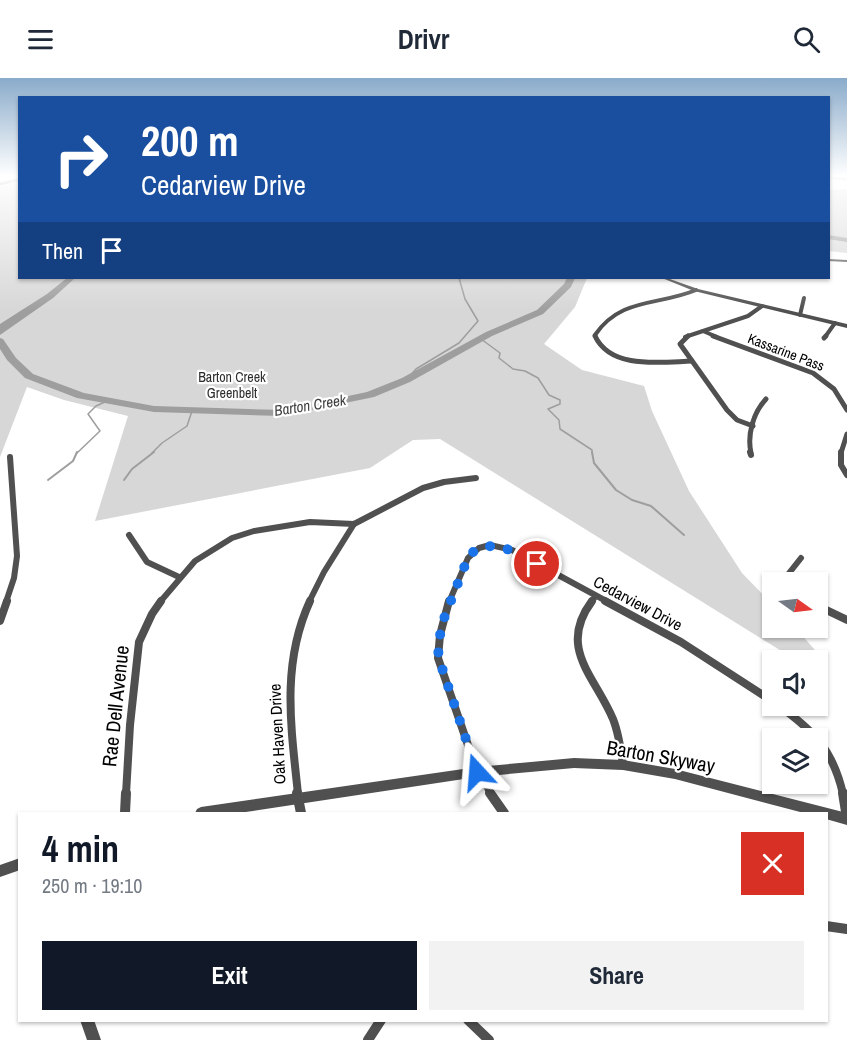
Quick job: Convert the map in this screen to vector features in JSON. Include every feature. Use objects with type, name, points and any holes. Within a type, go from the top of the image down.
[{"type":"street","points":[[830,260],[847,261]]},
{"type":"street","points":[[667,279],[696,290],[847,326]]},
{"type":"street","points":[[692,361],[642,362],[620,358],[601,347],[596,335],[603,322],[625,307],[682,296],[696,290]]},
{"type":"street","points":[[800,315],[804,298]]},
{"type":"street","points":[[753,426],[737,420],[727,410],[682,349],[682,340],[748,316],[762,306]]},
{"type":"street","points":[[824,338],[835,323]]},
{"type":"street","name":"Kassarine Pass","points":[[704,331],[819,377],[834,389],[847,410]]},
{"type":"street","points":[[751,455],[748,448],[753,426],[761,403],[766,399]]},
{"type":"street","points":[[847,434],[839,455],[839,463],[847,475]]},
{"type":"street","points":[[0,621],[2,605],[14,578],[17,556],[10,457]]},
{"type":"street","points":[[354,524],[423,488],[444,482],[476,478]]},
{"type":"street","name":"Rae Dell Avenue","points":[[125,812],[130,725],[139,642],[152,614],[178,577],[212,549],[232,538],[254,531],[310,522],[354,524]]},
{"type":"street","name":"Oak Haven Drive","points":[[301,812],[289,692],[291,660],[313,596],[354,524]]},
{"type":"street","points":[[129,535],[147,562],[178,577]]},
{"type":"street","name":"Cedarview Drive","points":[[477,772],[438,656],[438,648],[441,626],[469,555],[484,546],[507,548],[681,642],[762,695]]},
{"type":"street","points":[[789,572],[801,558]]},
{"type":"street","points":[[595,597],[580,618],[576,632],[577,647],[582,662],[613,718],[620,740],[623,765]]},
{"type":"street","points":[[828,611],[847,620]]},
{"type":"street","points":[[792,716],[814,733],[831,755],[840,777],[847,818]]},
{"type":"street","name":"Barton Skyway","points":[[208,812],[477,772],[574,763],[623,765],[675,774],[822,812]]},
{"type":"street","points":[[477,772],[503,812]]},
{"type":"street","name":"Barton Skyway","points":[[828,813],[847,818]]},
{"type":"street","points":[[0,871],[18,865]]},
{"type":"street","points":[[828,926],[847,928]]},
{"type":"street","points":[[88,1022],[94,1040]]},
{"type":"street","points":[[368,1040],[380,1022]]},
{"type":"street","points":[[470,1022],[489,1040]]},
{"type":"green space","name":"Barton Creek Greenbelt","points":[[0,221],[18,221],[18,279],[587,279],[575,307],[544,344],[582,370],[644,386],[652,411],[689,491],[742,573],[762,594],[762,638],[804,638],[814,650],[780,650],[440,439],[413,440],[370,468],[95,521],[128,416],[64,400],[27,387],[0,457]]},
{"type":"green space","points":[[830,221],[847,221],[847,253],[830,251]]},
{"type":"waterway","name":"Barton Creek","points":[[830,237],[847,240]]},
{"type":"waterway","name":"Barton Creek","points":[[0,332],[2,327],[50,296],[70,279]]},
{"type":"waterway","points":[[406,380],[416,369],[459,343],[478,321],[465,299],[459,279]]},
{"type":"waterway","name":"Barton Creek","points":[[0,341],[12,360],[29,376],[81,396],[154,409],[282,413],[370,395],[406,380],[489,334],[540,312],[568,285],[571,279]]},
{"type":"waterway","points":[[481,339],[500,353],[499,358],[513,369],[525,371],[538,378],[549,395],[560,400],[560,404],[548,409],[559,420],[560,429],[592,452]]},
{"type":"waterway","points":[[77,453],[100,431],[88,414],[96,406],[107,401]]},
{"type":"waterway","points":[[152,453],[162,443],[187,426],[192,411]]},
{"type":"waterway","points":[[48,480],[73,461],[77,452]]},
{"type":"waterway","points":[[124,480],[132,469],[154,452]]},
{"type":"waterway","points":[[592,452],[594,463],[616,490],[632,500],[651,506],[684,535]]},
{"type":"route","points":[[477,772],[438,656],[441,626],[469,555],[476,550],[484,546],[495,545],[507,548],[537,564]]}]
